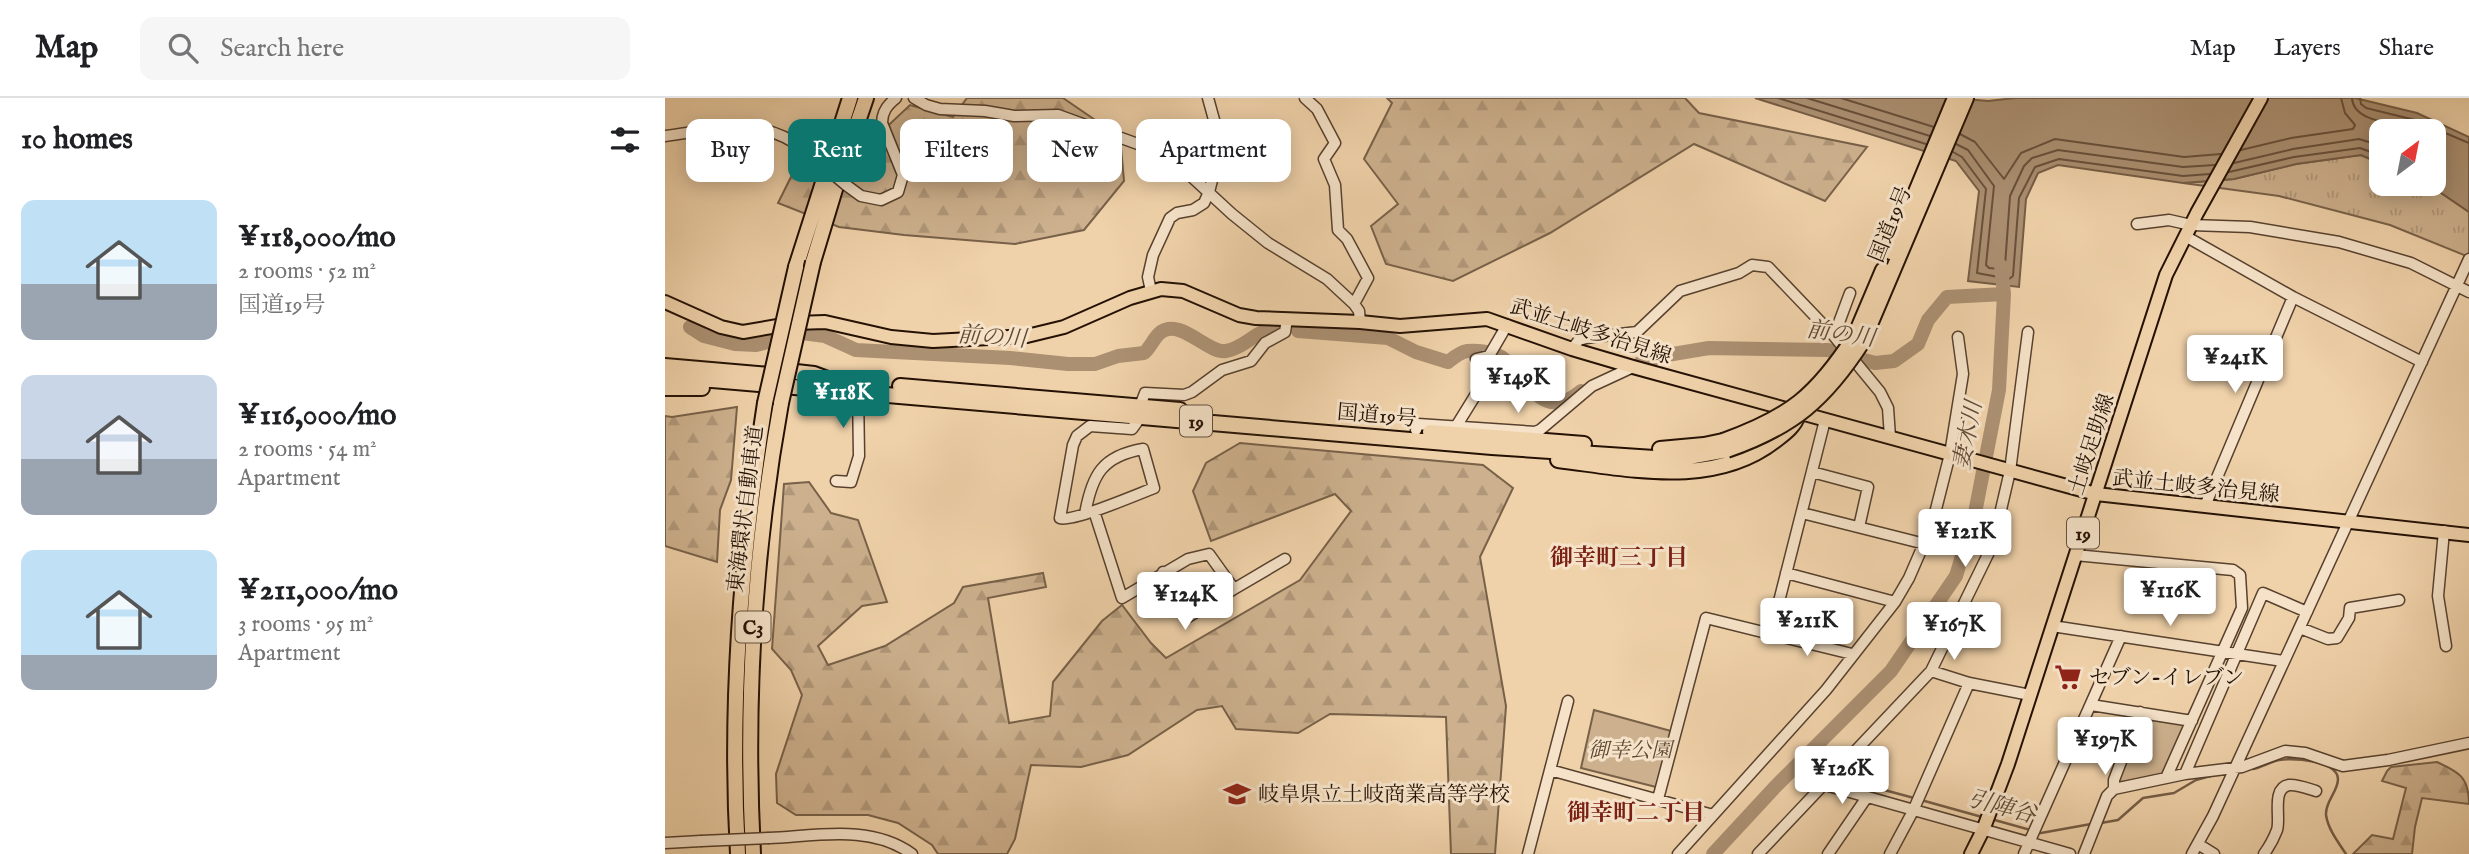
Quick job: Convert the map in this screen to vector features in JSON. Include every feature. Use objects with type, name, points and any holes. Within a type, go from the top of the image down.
[{"type":"highway","name":"東海環状自動車道","points":[[738,854],[734,753],[738,634],[751,496],[765,403],[796,267],[850,98]]},
{"type":"highway","name":"東海環状自動車道","points":[[753,854],[749,762],[752,637],[757,563],[767,488],[781,402],[813,262],[866,98]]},
{"type":"highway","name":"国道19号","points":[[665,366],[830,380],[1492,447],[1654,458],[1707,455],[1783,415],[1821,382],[1859,338],[1928,173],[1955,98]]},
{"type":"highway","name":"国道19号","points":[[1928,173],[1966,98]]},
{"type":"highway","name":"19","points":[[665,356],[693,362],[814,374],[830,380]]},
{"type":"highway","name":"国道19号","points":[[665,376],[1653,449],[1725,446]]},
{"type":"highway","name":"19","points":[[665,388],[755,390],[780,386]]},
{"type":"highway","points":[[1492,447],[1529,457],[1679,473],[1724,466],[1765,448],[1795,422],[1798,414]]},
{"type":"main road","name":"土岐足助線","points":[[1971,854],[2008,764],[2166,275],[2261,98]]},
{"type":"main road","name":"武並土岐多治見線","points":[[665,302],[721,327],[743,332],[795,323],[825,322],[891,337],[933,341],[1027,336],[1064,327],[1151,291],[1170,289],[1183,291],[1239,315],[1416,326],[1487,319],[1571,349],[1633,367],[2095,494],[2469,535]]},
{"type":"street","points":[[665,136],[740,127],[763,128],[785,137],[803,149],[860,196],[881,200],[898,192],[903,175],[882,123],[886,108],[896,98]]},
{"type":"street","points":[[914,98],[940,109],[985,111],[1014,116],[1058,115],[1168,155],[1268,243],[1317,272],[1355,304],[1360,321]]},
{"type":"street","points":[[1151,291],[1148,277],[1153,255],[1170,218],[1204,203],[1209,192],[1221,145],[1208,98]]},
{"type":"street","points":[[1305,98],[1317,109],[1335,143],[1324,159],[1335,185],[1338,230],[1347,239],[1368,278],[1355,304]]},
{"type":"street","points":[[2137,224],[2169,220],[2191,224],[2251,227],[2339,242],[2411,263],[2469,292]]},
{"type":"street","points":[[2191,224],[2293,296],[2422,362]]},
{"type":"street","points":[[2192,854],[2300,628],[2469,259]]},
{"type":"street","points":[[1571,349],[1579,340],[1586,338],[1637,332],[1680,291],[1739,273],[1752,265],[1767,267],[1851,355],[1885,400],[1890,438]]},
{"type":"street","points":[[1834,336],[1850,293]]},
{"type":"street","points":[[2205,506],[2293,296]]},
{"type":"street","points":[[1234,589],[1209,554],[1188,559],[1122,598],[1089,512],[1095,478],[1108,460],[1143,449],[1154,488],[1089,512],[1063,520],[1059,515],[1077,436],[1090,426],[1132,429],[1137,422],[1145,393],[1184,395],[1222,370],[1251,360],[1265,343],[1285,332],[1287,319]]},
{"type":"street","points":[[1457,425],[1491,370],[1490,366],[1476,359],[1491,354],[1507,325]]},
{"type":"street","points":[[1758,854],[1931,671],[1993,544],[2008,470],[2028,332]]},
{"type":"street","points":[[1678,854],[1826,690],[1895,602],[1925,544],[1952,454],[1962,374],[1958,337]]},
{"type":"street","points":[[1416,430],[1418,424],[1535,432],[1541,430],[1593,386],[1633,367]]},
{"type":"street","points":[[836,481],[852,482],[859,456],[858,391]]},
{"type":"street","points":[[1771,633],[1825,420]]},
{"type":"street","points":[[1812,472],[1868,486],[1859,527]]},
{"type":"street","points":[[1802,513],[1925,544]]},
{"type":"street","points":[[2444,531],[2438,596],[2446,646]]},
{"type":"street","points":[[2075,555],[2233,570],[2240,575],[2242,608],[2166,778]]},
{"type":"street","points":[[1163,572],[1188,617],[1285,559]]},
{"type":"street","points":[[1786,573],[1895,602]]},
{"type":"street","points":[[2185,775],[2263,593],[2307,612]]},
{"type":"street","points":[[2300,628],[2328,639],[2337,638],[2349,618],[2350,608],[2399,600]]},
{"type":"street","points":[[1658,799],[1706,618],[1852,654]]},
{"type":"street","points":[[2052,626],[2283,661]]},
{"type":"street","points":[[2024,854],[2121,636]]},
{"type":"street","points":[[1931,671],[2030,695]]},
{"type":"street","points":[[1890,854],[1913,810],[1969,682]]},
{"type":"street","points":[[1529,853],[1567,701]]},
{"type":"street","points":[[2091,705],[2192,721]]},
{"type":"street","points":[[2114,789],[2140,712]]},
{"type":"street","points":[[2084,854],[2107,796],[2114,789],[2235,766],[2242,767],[2293,751],[2343,766],[2388,762],[2469,743]]},
{"type":"street","points":[[1550,770],[1713,815]]},
{"type":"street","points":[[1825,785],[2070,854]]},
{"type":"street","points":[[2264,854],[2277,831],[2277,800],[2283,789],[2291,785],[2316,791]]},
{"type":"street","points":[[1828,854],[1867,797]]},
{"type":"street","points":[[665,843],[848,834],[865,835],[895,844],[912,854]]},
{"type":"street","points":[[2198,844],[2214,854]]},
{"type":"green space","points":[[967,98],[1063,98],[1094,119],[1027,119],[1027,182],[1122,182],[1122,159],[1124,181],[1084,230],[1015,244],[839,227],[778,203],[788,182],[886,182],[886,128],[910,105],[953,117]]},
{"type":"green space","points":[[1387,98],[1685,98],[1699,113],[1867,147],[1825,201],[1694,144],[1550,233],[1453,281],[1386,264],[1371,226],[1398,204],[1364,159],[1392,103]]},
{"type":"green space","points":[[2361,155],[2369,158],[2369,196],[2446,196],[2469,212],[2469,257],[2390,225],[2279,196],[2183,183],[2234,179],[2296,164]]},
{"type":"green space","points":[[737,407],[731,480],[720,510],[717,562],[665,546],[665,416]]},
{"type":"green space","points":[[1240,443],[1483,465],[1513,488],[1480,557],[1506,706],[1495,854],[1451,854],[1446,717],[1330,714],[1298,733],[1236,729],[1222,706],[1197,710],[1128,755],[1081,767],[1031,765],[1015,839],[1007,854],[938,854],[932,845],[898,823],[868,815],[796,815],[777,803],[776,774],[802,695],[791,670],[772,649],[784,484],[809,482],[831,513],[858,520],[887,602],[862,606],[818,646],[828,665],[885,646],[954,603],[963,587],[1043,573],[1046,587],[988,598],[1009,723],[1050,716],[1053,682],[1102,621],[1122,605],[1166,658],[1300,580],[1351,511],[1335,494],[1211,541],[1193,491],[1206,463]]},
{"type":"green space","name":"御幸公園","points":[[1594,710],[1671,731],[1656,787],[1581,768]]},
{"type":"green space","points":[[2144,717],[2185,723],[2186,727],[2165,773],[2161,776],[2120,782],[2118,779]]},
{"type":"green space","points":[[2437,762],[2465,781],[2469,804],[2422,798],[2412,854],[2353,854],[2372,835],[2393,839],[2406,788],[2382,781],[2387,771],[2391,767]]},
{"type":"water","points":[[1755,98],[1955,98],[1988,101],[2015,98],[2355,98],[2417,113],[2430,119],[2369,119],[2369,158],[2361,155],[2296,164],[2234,179],[2183,183],[2058,165],[2038,173],[2026,199],[2019,287],[1968,281],[1979,191],[1956,161]]},
{"type":"water","points":[[2447,127],[2469,137],[2469,212],[2446,196]]},
{"type":"waterway","name":"妻木川","points":[[1713,854],[1775,787],[1891,671],[1956,576],[1975,513],[1999,390],[2004,294],[2001,266]]},
{"type":"waterway","name":"前の川","points":[[1640,363],[1709,348],[1828,350],[1875,363],[1894,361],[1918,344],[1928,320],[1947,297],[2004,294]]},
{"type":"waterway","name":"前の川","points":[[690,327],[704,336],[735,344],[756,345],[802,333],[825,336],[856,350],[1010,358],[1068,364],[1095,364],[1118,356],[1144,353],[1161,332],[1169,329],[1177,329],[1211,347],[1226,351],[1262,332],[1275,329]]},
{"type":"waterway","name":"前の川","points":[[1298,331],[1388,338],[1416,352],[1448,362],[1464,352],[1486,352],[1504,359],[1546,400],[1556,403],[1581,391]]},
{"type":"waterway","name":"引陣谷","points":[[2253,769],[2279,760],[2294,759],[2323,764],[2336,773],[2337,784],[2327,805],[2326,815],[2331,830],[2346,854]]},
{"type":"waterway","name":"引陣谷","points":[[1798,766],[1830,775]]},
{"type":"waterway","name":"引陣谷","points":[[2101,823],[2118,820],[2143,798],[2174,793],[2196,780],[2214,775]]},
{"type":"waterway","name":"引陣谷","points":[[1836,777],[1914,798]]},
{"type":"waterway","name":"引陣谷","points":[[1921,800],[1982,817]]},
{"type":"waterway","name":"引陣谷","points":[[1991,819],[2041,833],[2091,824]]},
{"type":"place","name":"セブン-イレブン","points":[[2068,677]]},
{"type":"place","name":"岐阜県立土岐商業高等学校","points":[[1237,794]]},
{"type":"district","name":"御幸町三丁目","points":[[1619,557]]},
{"type":"district","name":"御幸町二丁目","points":[[1636,812]]}]
